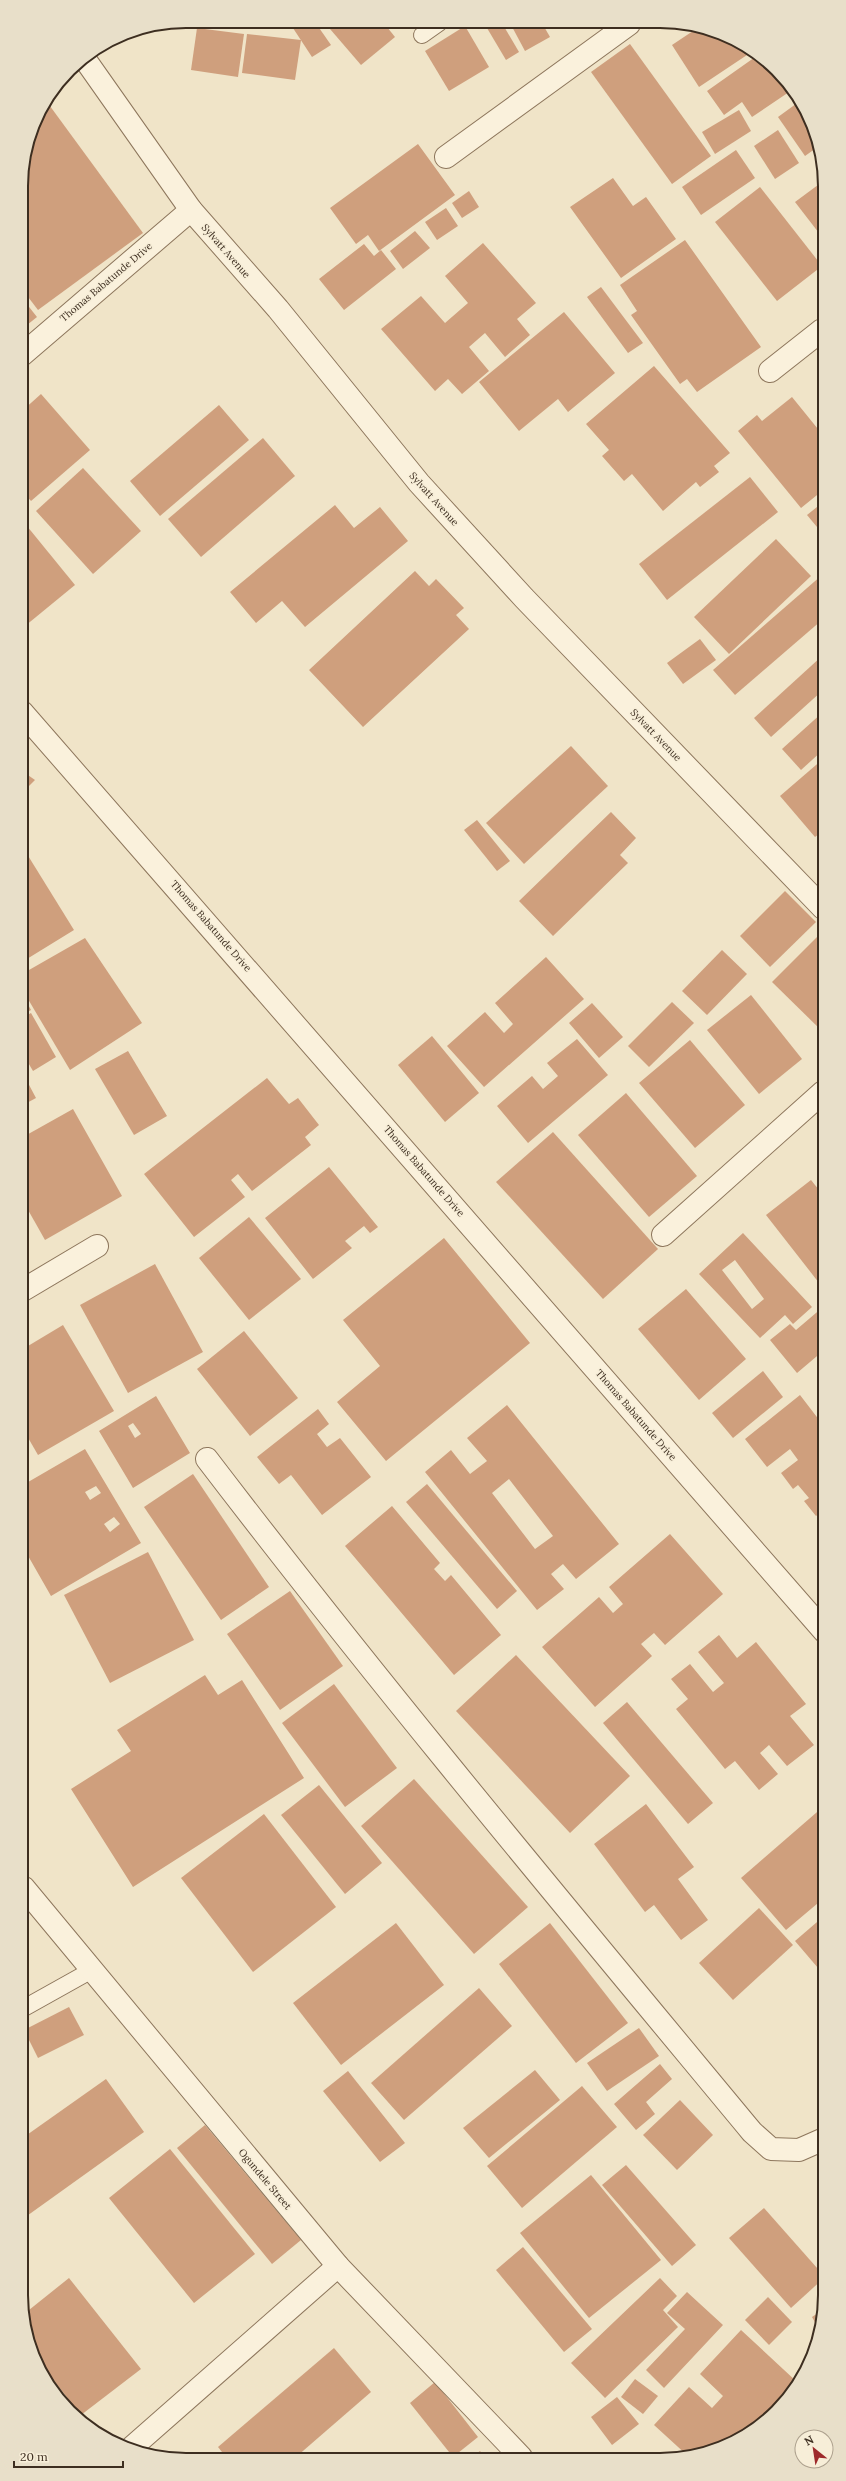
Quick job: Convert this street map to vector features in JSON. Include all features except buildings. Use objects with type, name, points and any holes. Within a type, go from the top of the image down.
[{"type":"street","points":[[446,157],[623,28]]},
{"type":"street","name":"Sylvatt Avenue","points":[[87,63],[191,210],[278,309],[419,483],[524,598],[818,903]]},
{"type":"street","name":"Thomas Babatunde Drive","points":[[28,350],[191,210]]},
{"type":"street","points":[[770,371],[818,333]]},
{"type":"street","name":"Thomas Babatunde Drive","points":[[28,719],[818,1624]]},
{"type":"street","points":[[663,1235],[818,1096]]},
{"type":"street","points":[[28,1287],[98,1246]]},
{"type":"street","points":[[206,1459],[294,1572],[511,1841],[752,2132],[771,2149],[799,2150],[818,2142]]},
{"type":"street","name":"Ogundele Street","points":[[28,1893],[338,2266],[517,2453]]},
{"type":"street","points":[[135,2445],[338,2266]]},
{"type":"lane","points":[[422,35],[432,28]]},
{"type":"lane","points":[[28,2006],[92,1970]]}]
